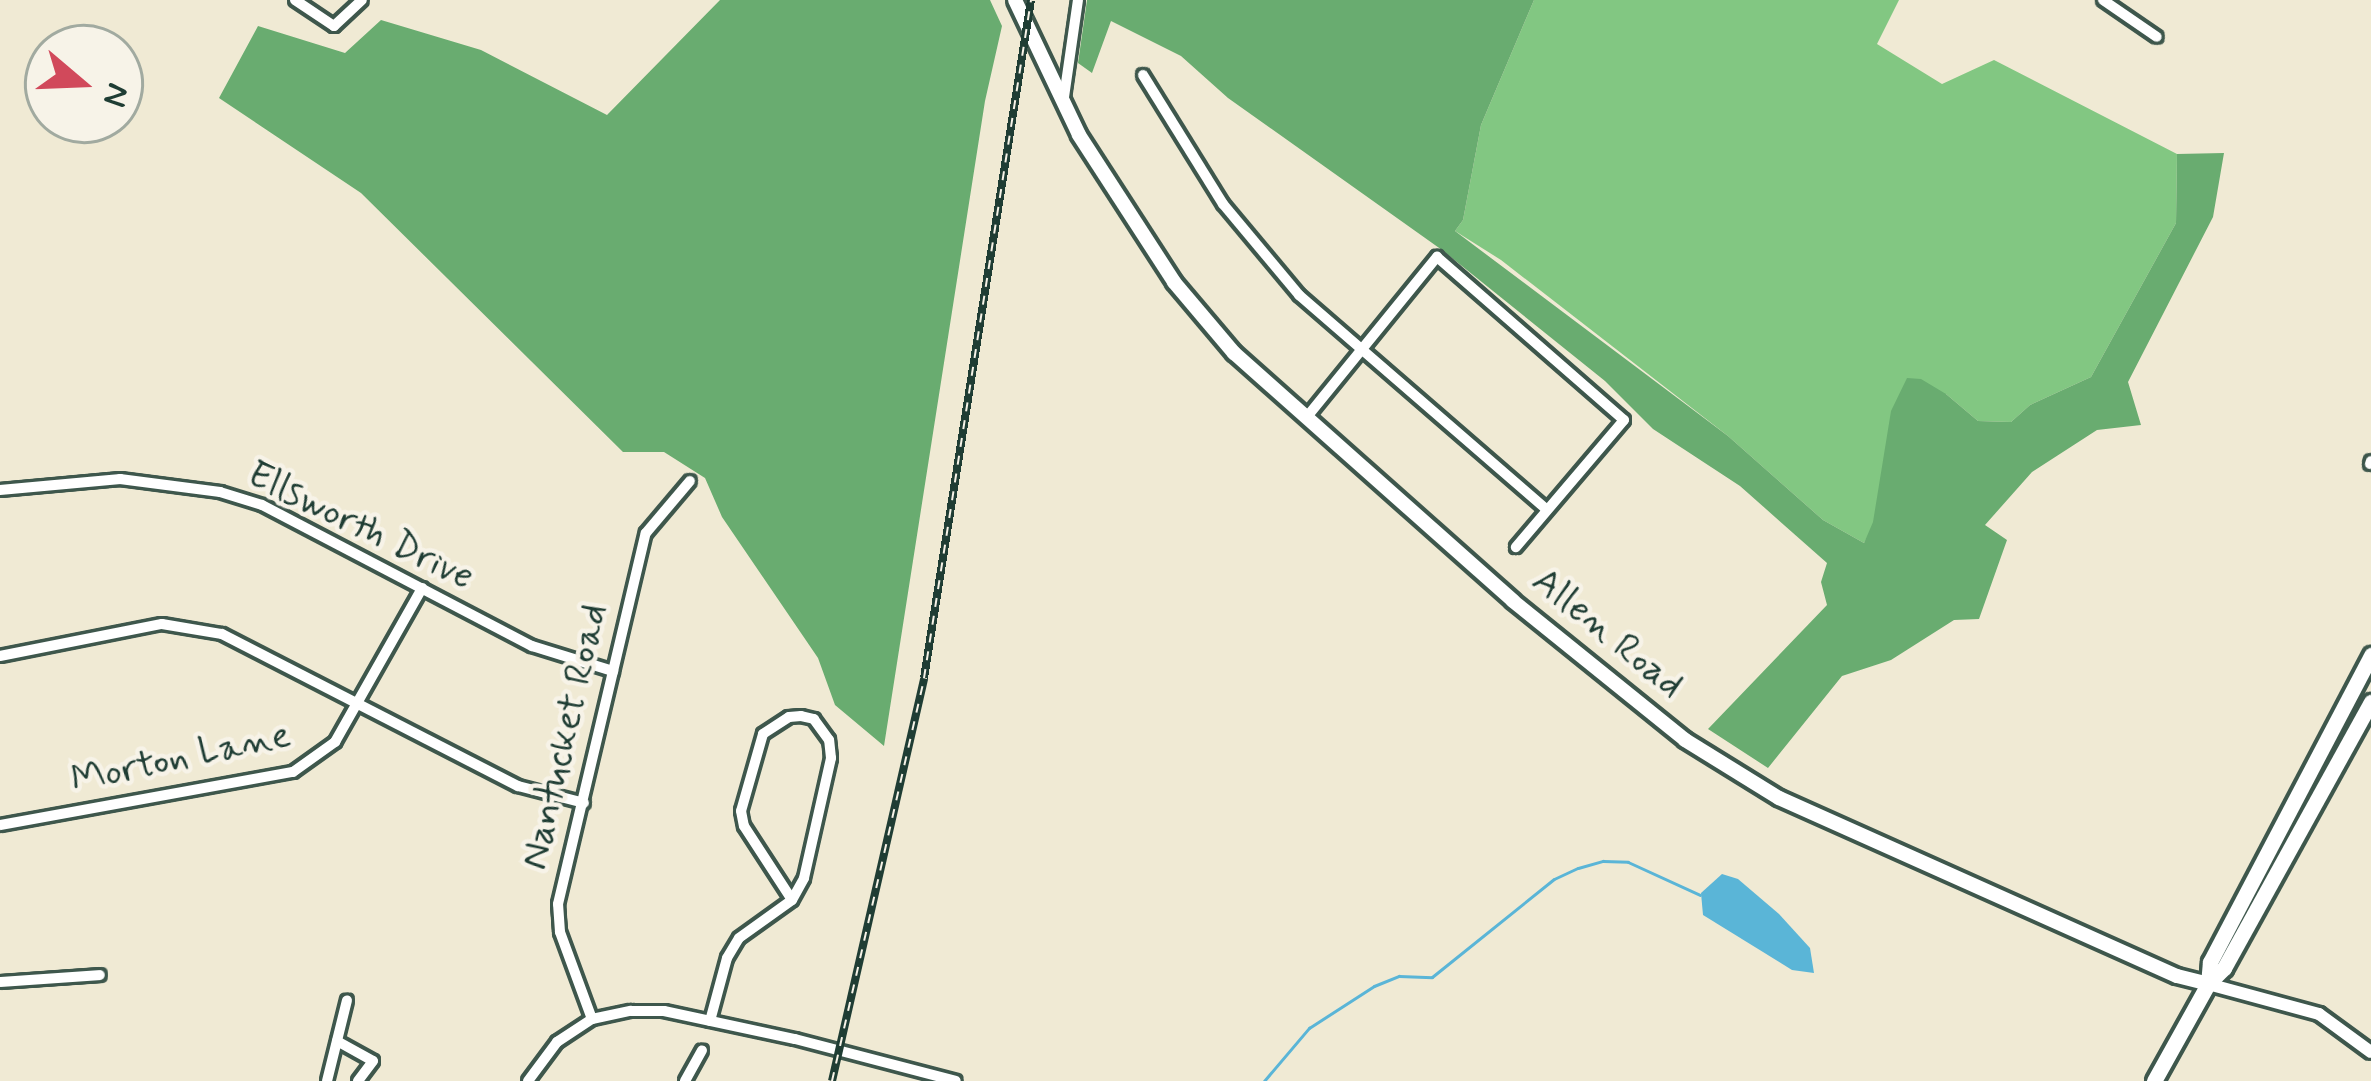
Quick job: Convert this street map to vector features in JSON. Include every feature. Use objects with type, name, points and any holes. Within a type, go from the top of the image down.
[{"type":"main road","name":"Allen Road","points":[[1015,0],[1110,188],[1174,282],[1234,353],[1513,601],[1685,740],[1747,779],[2139,959],[2208,984]]},
{"type":"main road","points":[[2208,984],[2210,962],[2371,655]]},
{"type":"main road","points":[[2154,1081],[2208,984],[2224,968],[2371,702]]},
{"type":"street","points":[[296,0],[334,26],[362,0]]},
{"type":"street","points":[[1064,98],[1078,0]]},
{"type":"street","points":[[2103,0],[2157,37]]},
{"type":"street","points":[[1143,75],[1223,204],[1299,295],[1547,510]]},
{"type":"street","points":[[1306,418],[1437,257],[1624,420],[1516,547]]},
{"type":"street","name":"Ellsworth Drive","points":[[0,490],[121,478],[220,492],[262,505],[532,646],[613,671]]},
{"type":"street","name":"Nantucket Road","points":[[592,1019],[560,932],[558,904],[646,532],[690,481]]},
{"type":"street","name":"Morton Lane","points":[[0,826],[292,772],[335,742],[422,589]]},
{"type":"street","points":[[0,656],[162,624],[242,642],[518,786],[584,803]]},
{"type":"street","points":[[710,1021],[727,958],[739,938],[792,900],[804,878],[831,758],[829,740],[814,719],[801,716],[789,717],[763,734],[741,811],[743,826],[792,900]]},
{"type":"street","points":[[0,982],[100,975]]},
{"type":"street","name":"Allen Road","points":[[2208,984],[2319,1014],[2371,1052]]},
{"type":"street","points":[[327,1081],[347,1000]]},
{"type":"street","points":[[528,1081],[556,1042],[592,1019],[631,1011],[710,1021],[956,1081]]},
{"type":"street","points":[[337,1041],[373,1061],[358,1081]]},
{"type":"street","points":[[685,1081],[702,1050]]},
{"type":"green space","points":[[720,0],[990,0],[1002,26],[985,101],[884,746],[835,705],[818,658],[722,517],[705,478],[664,452],[623,452],[361,193],[219,98],[258,26],[345,53],[381,20],[481,50],[607,115]]},
{"type":"green space","points":[[1087,0],[1534,0],[1481,125],[1463,220],[1455,231],[1728,436],[1823,520],[1864,543],[1873,522],[1891,411],[1907,378],[1921,379],[1946,394],[1978,421],[2011,422],[2030,405],[2091,377],[2176,223],[2177,154],[2224,153],[2213,217],[2128,382],[2141,425],[2097,430],[2032,472],[1985,525],[2007,540],[1979,619],[1954,620],[1891,660],[1842,676],[1768,768],[1708,729],[1827,605],[1821,582],[1827,563],[1740,486],[1653,429],[1605,381],[1442,250],[1228,98],[1181,56],[1111,21],[1092,73],[1078,63]]},
{"type":"green space","points":[[1534,0],[1899,0],[1877,44],[1942,84],[1994,60],[2177,154],[2176,223],[2091,377],[2030,405],[2011,422],[1978,421],[1946,394],[1864,543],[1823,520],[1728,436],[1501,260],[1455,231],[1463,220],[1481,125]]},
{"type":"water","points":[[1722,874],[1738,879],[1779,914],[1810,948],[1814,973],[1792,970],[1703,915],[1701,893]]},
{"type":"waterway","points":[[1264,1081],[1309,1028],[1374,986],[1399,976],[1432,977],[1554,879],[1578,868],[1603,861],[1628,862],[1700,895]]},
{"type":"railway","points":[[832,1081],[924,678],[1031,0]]}]
